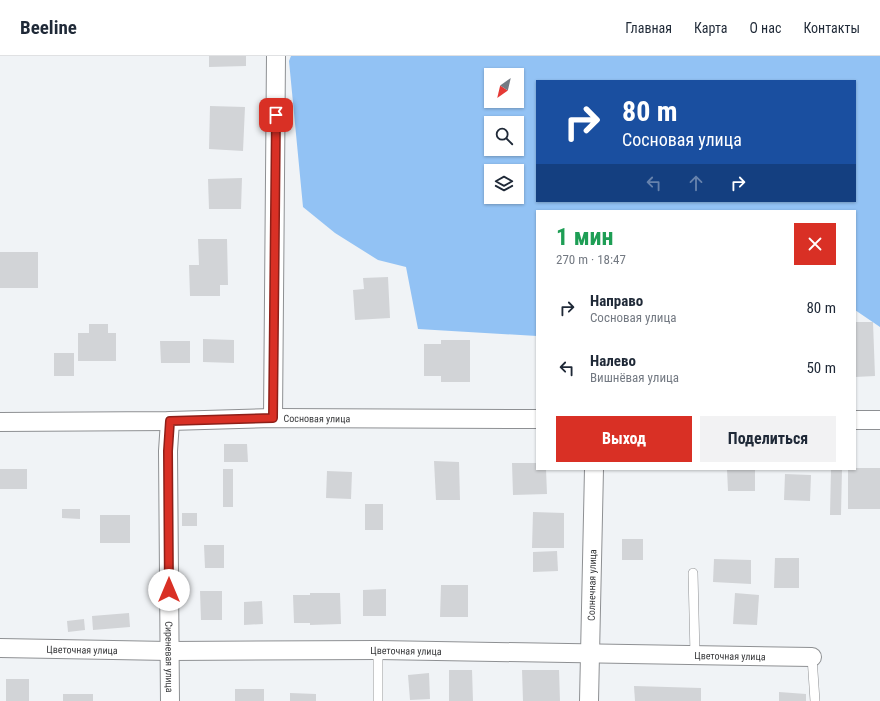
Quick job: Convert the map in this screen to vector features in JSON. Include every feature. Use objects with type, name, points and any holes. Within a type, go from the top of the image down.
[{"type":"street","points":[[273,418],[276,56]]},
{"type":"street","name":"Сосновая улица","points":[[0,422],[170,421],[273,418],[536,418]]},
{"type":"street","points":[[856,420],[880,420]]},
{"type":"street","name":"Сиреневая улица","points":[[170,421],[168,451],[170,701]]},
{"type":"street","name":"Солнечная улица","points":[[590,701],[594,470]]},
{"type":"street","name":"Цветочная улица","points":[[0,648],[170,651],[378,650],[812,657]]},
{"type":"lane","points":[[693,573],[695,655]]},
{"type":"lane","points":[[378,650],[378,701]]},
{"type":"lane","points":[[812,657],[815,701]]},
{"type":"shaded area","points":[[291,56],[880,56],[880,327],[856,311],[856,210],[536,210],[536,336],[418,329],[406,267],[378,260],[335,233],[303,207],[289,61]]},
{"type":"building","points":[[209,56],[246,56],[246,66],[209,67]]},
{"type":"building","points":[[210,106],[245,107],[243,151],[209,149]]},
{"type":"building","points":[[242,178],[241,209],[209,209],[208,179]]},
{"type":"building","points":[[198,239],[227,239],[228,285],[220,285],[220,296],[190,296],[189,265],[199,265]]},
{"type":"building","points":[[0,252],[38,252],[38,288],[0,288]]},
{"type":"building","points":[[388,277],[390,318],[355,320],[353,290],[364,289],[363,278]]},
{"type":"building","points":[[856,322],[873,322],[875,376],[856,377]]},
{"type":"building","points":[[89,324],[108,324],[108,333],[116,333],[116,361],[78,361],[78,333],[89,333]]},
{"type":"building","points":[[203,339],[234,340],[234,363],[203,362]]},
{"type":"building","points":[[441,340],[470,340],[470,382],[441,382],[441,376],[424,376],[424,344],[441,344]]},
{"type":"building","points":[[160,341],[190,341],[190,363],[161,363]]},
{"type":"building","points":[[54,353],[74,353],[74,376],[54,376]]},
{"type":"building","points":[[224,444],[247,444],[248,462],[224,462]]},
{"type":"building","points":[[434,461],[459,462],[460,500],[436,500]]},
{"type":"building","points":[[512,463],[536,463],[536,470],[546,470],[547,494],[513,495]]},
{"type":"building","points":[[856,468],[880,468],[880,509],[848,509],[848,470],[856,470]]},
{"type":"building","points":[[0,469],[27,469],[27,489],[0,489]]},
{"type":"building","points":[[223,469],[233,469],[233,507],[223,507]]},
{"type":"building","points":[[727,470],[755,470],[755,491],[728,491]]},
{"type":"building","points":[[831,470],[842,470],[841,515],[830,515]]},
{"type":"building","points":[[327,471],[352,472],[351,499],[326,498]]},
{"type":"building","points":[[785,474],[811,475],[810,501],[784,500]]},
{"type":"building","points":[[365,504],[383,504],[383,530],[365,530]]},
{"type":"building","points":[[62,509],[80,509],[80,519],[62,518]]},
{"type":"building","points":[[533,512],[564,513],[564,548],[532,548]]},
{"type":"building","points":[[182,513],[197,513],[197,526],[182,526]]},
{"type":"building","points":[[100,515],[130,515],[130,543],[100,543]]},
{"type":"building","points":[[622,539],[643,539],[643,560],[622,560]]},
{"type":"building","points":[[204,545],[224,545],[224,568],[205,568]]},
{"type":"building","points":[[557,551],[558,571],[533,572],[533,552]]},
{"type":"building","points":[[775,558],[799,558],[799,588],[774,588]]},
{"type":"building","points":[[714,559],[751,560],[751,584],[713,582]]},
{"type":"building","points":[[441,585],[468,585],[468,617],[440,617]]},
{"type":"building","points":[[386,589],[386,616],[363,616],[363,590]]},
{"type":"building","points":[[200,591],[222,591],[222,620],[201,620]]},
{"type":"building","points":[[310,593],[340,593],[341,624],[310,625],[310,623],[294,623],[293,595],[310,595]]},
{"type":"building","points":[[735,593],[759,595],[757,625],[733,624]]},
{"type":"building","points":[[262,601],[263,624],[244,625],[244,602]]},
{"type":"building","points":[[129,613],[130,627],[93,630],[92,616]]},
{"type":"building","points":[[84,619],[85,630],[68,632],[67,621]]},
{"type":"building","points":[[449,670],[472,670],[473,701],[449,701]]},
{"type":"building","points":[[522,670],[559,670],[560,701],[523,701]]},
{"type":"building","points":[[429,673],[430,699],[410,700],[408,675]]},
{"type":"building","points":[[6,679],[29,679],[29,701],[6,701]]},
{"type":"building","points":[[634,686],[701,688],[701,701],[635,701]]},
{"type":"building","points":[[235,689],[264,689],[264,701],[235,701]]},
{"type":"building","points":[[779,692],[806,694],[806,701],[779,701]]},
{"type":"building","points":[[290,693],[316,694],[316,701],[290,701]]},
{"type":"building","points":[[63,694],[93,694],[93,701],[63,701]]},
{"type":"route","points":[[169,590],[168,451],[170,421],[273,418],[276,115]]}]
